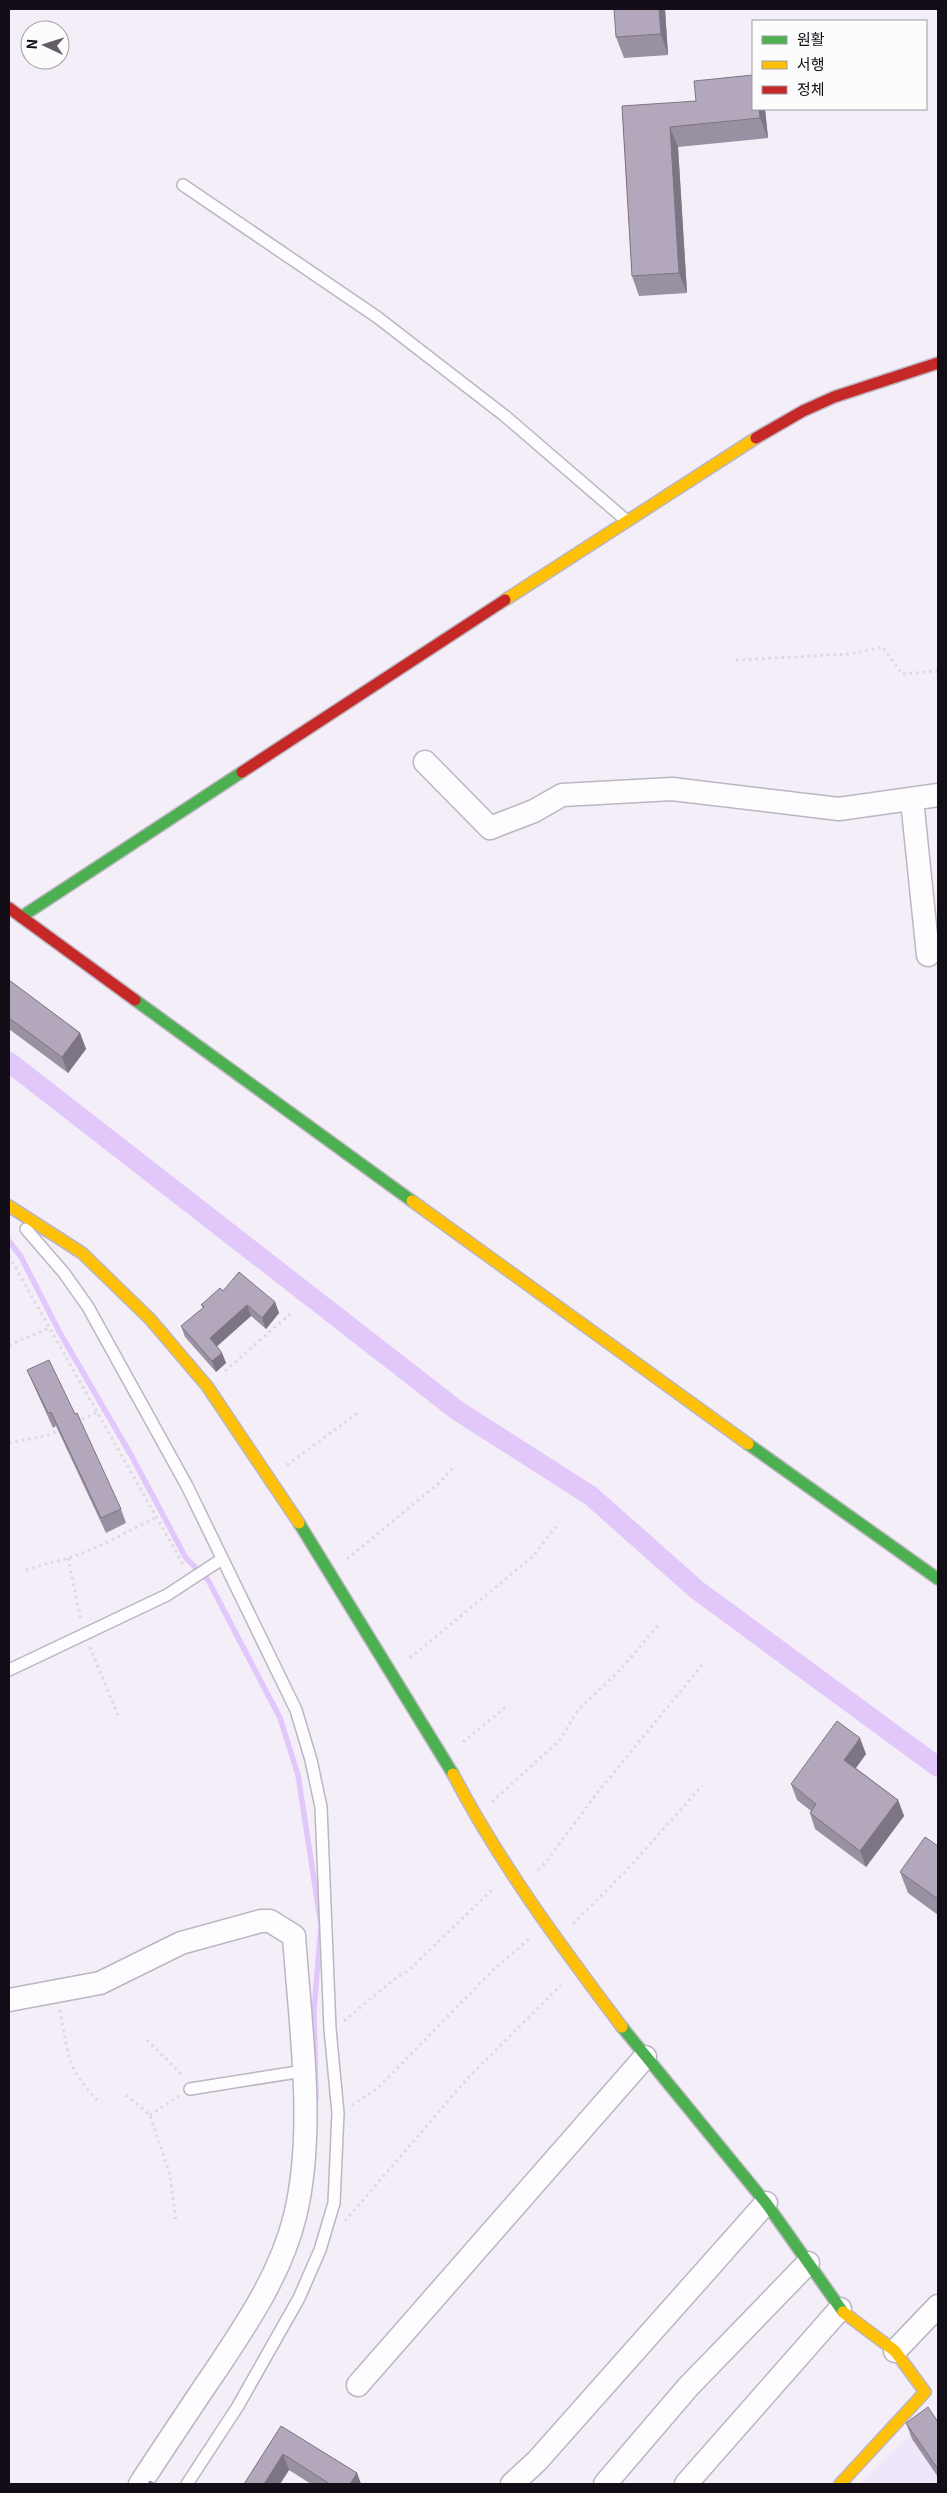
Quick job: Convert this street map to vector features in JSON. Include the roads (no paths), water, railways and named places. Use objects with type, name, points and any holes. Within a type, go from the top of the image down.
[{"type":"main road","points":[[21,917],[733,451],[803,411],[834,397],[938,363]]},
{"type":"main road","points":[[9,908],[634,1363],[938,1579]]},
{"type":"main road","points":[[9,1207],[73,1263],[150,1319],[207,1386],[270,1477],[331,1573],[444,1756],[475,1816],[578,1969],[645,2056],[766,2203],[840,2309],[895,2351],[925,2392],[840,2484]]},
{"type":"street","points":[[424,762],[490,828],[534,811],[562,795],[672,789],[839,808],[912,800],[938,795]]},
{"type":"street","points":[[912,800],[928,955]]},
{"type":"street","points":[[9,2000],[114,1978],[181,1943],[261,1921],[270,1921],[294,1936],[304,2071],[303,2171],[295,2216],[284,2250],[254,2312],[140,2484]]},
{"type":"street","points":[[358,2385],[645,2056]]},
{"type":"street","points":[[512,2484],[537,2461],[766,2203]]},
{"type":"street","points":[[605,2484],[688,2386],[808,2263]]},
{"type":"street","points":[[895,2351],[938,2306]]},
{"type":"street","points":[[686,2484],[840,2309]]},
{"type":"lane","points":[[183,185],[377,317],[506,416],[627,521]]},
{"type":"lane","points":[[9,1207],[73,1263],[88,1307],[187,1486],[296,1710],[316,1781],[321,1807],[330,2029],[338,2113],[334,2203],[320,2250],[299,2298],[238,2406],[187,2484]]},
{"type":"lane","points":[[9,1670],[167,1595],[222,1559]]},
{"type":"lane","points":[[190,2089],[304,2071]]},
{"type":"waterway","points":[[9,1062],[458,1411],[591,1496],[697,1590],[938,1767]]},
{"type":"waterway","points":[[9,1241],[21,1257],[60,1333],[131,1455],[186,1558],[208,1580],[280,1718],[298,1775],[321,1925],[314,2011],[316,2099]]}]
